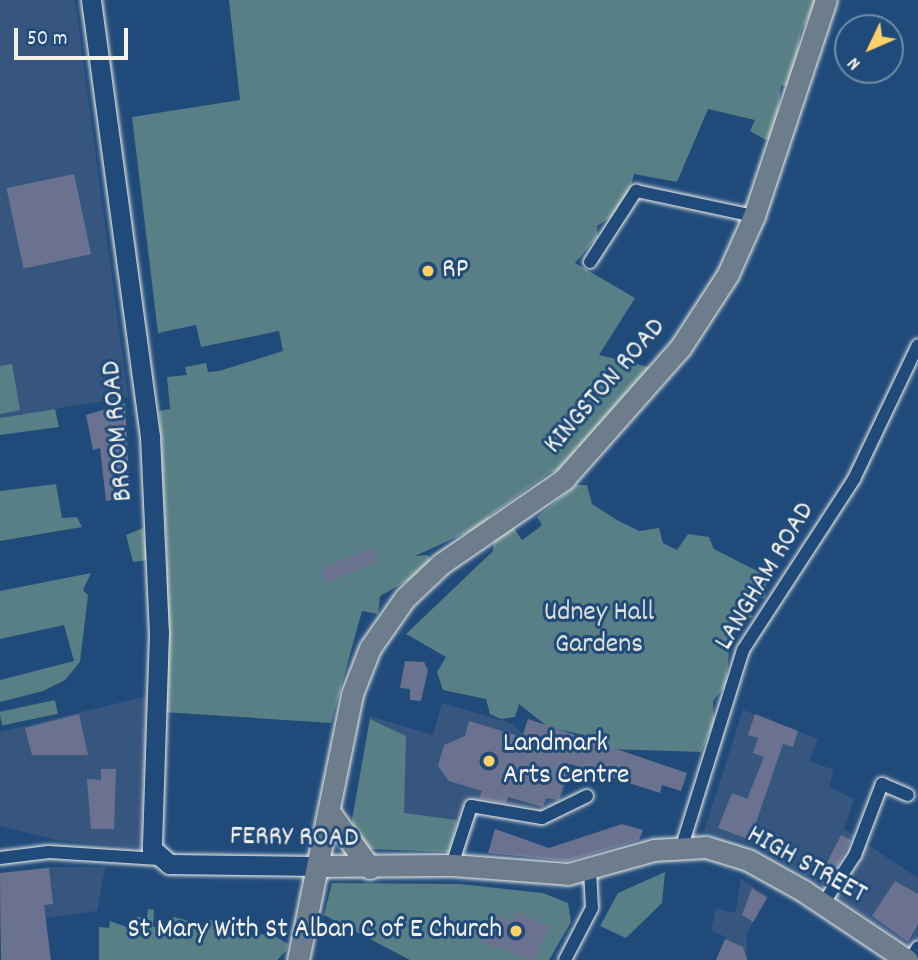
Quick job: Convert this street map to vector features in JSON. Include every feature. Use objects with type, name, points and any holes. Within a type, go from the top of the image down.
[{"type":"main road","name":"KINGSTON ROAD","points":[[298,960],[353,691],[390,617],[441,564],[564,479],[641,398],[728,274],[754,216],[826,0]]},
{"type":"main road","points":[[330,813],[370,868]]},
{"type":"main road","name":"HIGH STREET","points":[[590,871],[682,846],[736,855],[823,904],[908,960]]},
{"type":"main road","name":"FERRY ROAD","points":[[318,866],[370,868],[452,865],[590,871]]},
{"type":"street","name":"BROOM ROAD","points":[[91,0],[150,436],[159,633],[152,842],[159,859]]},
{"type":"street","points":[[590,262],[636,191],[754,216]]},
{"type":"street","name":"LANGHAM ROAD","points":[[682,846],[743,650],[854,479],[918,345]]},
{"type":"street","points":[[823,904],[855,855],[882,784],[908,794]]},
{"type":"street","points":[[452,865],[471,806],[542,818],[587,796]]},
{"type":"street","name":"FERRY ROAD","points":[[0,858],[48,852],[159,859],[177,865],[318,866]]},
{"type":"street","points":[[565,960],[592,908],[590,871]]},
{"type":"street","points":[[908,960],[918,947]]},
{"type":"shaded area","points":[[0,0],[75,0],[128,397],[0,418]]},
{"type":"shaded area","points":[[147,696],[141,848],[57,840],[0,826],[0,732]]},
{"type":"shaded area","points":[[442,703],[513,724],[526,737],[523,755],[570,769],[560,803],[543,808],[484,802],[466,851],[368,849],[352,820],[370,716],[433,735]]},
{"type":"shaded area","points":[[743,710],[818,739],[809,761],[834,770],[829,787],[854,799],[844,829],[918,878],[918,952],[812,879],[750,844],[704,831]]},
{"type":"shaded area","points":[[50,867],[105,867],[97,911],[0,924],[0,873]]},
{"type":"shaded area","points":[[741,879],[768,896],[747,933],[747,960],[716,960],[726,937],[711,931],[716,908],[735,913]]},
{"type":"green space","points":[[229,0],[819,0],[801,31],[792,84],[781,86],[775,137],[766,140],[750,131],[755,120],[708,109],[677,182],[634,174],[626,207],[597,226],[598,236],[575,263],[635,298],[599,355],[653,368],[589,443],[576,448],[575,465],[549,473],[489,516],[483,532],[472,530],[415,556],[428,555],[433,566],[380,596],[378,614],[362,611],[331,723],[163,712],[167,555],[159,411],[170,409],[167,377],[187,375],[185,367],[206,363],[208,372],[219,371],[283,351],[279,331],[201,347],[196,325],[158,333],[132,117],[240,100]]},
{"type":"green space","points":[[12,364],[20,410],[0,414],[0,366]]},
{"type":"green space","points":[[55,409],[59,427],[0,435],[0,418]]},
{"type":"green space","points":[[56,484],[62,518],[77,517],[82,527],[0,541],[0,491]]},
{"type":"green space","name":"Udney Hall Gardens","points":[[576,485],[587,485],[592,504],[617,520],[639,531],[659,528],[663,543],[677,550],[688,534],[709,537],[714,549],[767,576],[765,598],[754,598],[746,611],[753,617],[739,622],[730,640],[726,685],[713,701],[714,722],[701,752],[609,749],[605,740],[548,727],[519,704],[515,717],[501,719],[490,714],[486,699],[443,690],[437,672],[446,657],[406,634],[493,551],[494,540],[513,527],[522,540],[542,525],[537,517]]},
{"type":"green space","points":[[143,528],[147,560],[133,562],[126,535]]},
{"type":"green space","points":[[91,573],[83,590],[88,595],[80,662],[65,680],[43,691],[0,702],[0,680],[74,661],[64,625],[0,639],[0,591]]},
{"type":"green space","points":[[55,700],[58,714],[2,726],[0,712]]},
{"type":"green space","points":[[370,719],[406,736],[404,813],[457,820],[450,852],[368,849],[355,837],[352,820]]},
{"type":"green space","points":[[665,872],[662,903],[626,938],[600,926],[618,893]]},
{"type":"green space","points":[[332,883],[460,884],[543,893],[568,903],[571,922],[549,960],[410,960],[324,915]]},
{"type":"green space","points":[[148,909],[154,910],[153,927],[167,927],[173,917],[206,925],[207,920],[238,922],[239,933],[273,935],[288,944],[286,951],[277,960],[99,960],[99,927],[109,928],[110,921],[135,930],[136,917],[147,917]]},
{"type":"building","points":[[74,174],[91,254],[24,269],[7,188]]},
{"type":"building","points":[[125,403],[130,496],[106,501],[100,448],[93,450],[86,415]]},
{"type":"building","points":[[373,547],[379,561],[327,583],[321,569]]},
{"type":"building","points":[[405,661],[424,662],[428,670],[421,701],[410,700],[410,689],[400,688]]},
{"type":"building","points":[[79,714],[88,755],[32,755],[25,728]]},
{"type":"building","points":[[755,714],[798,731],[793,747],[783,744],[750,840],[718,828],[732,793],[747,799],[764,757],[753,753],[758,738],[748,735]]},
{"type":"building","points":[[528,719],[687,773],[681,791],[662,785],[660,793],[570,764],[559,800],[546,798],[543,807],[508,797],[506,803],[479,798],[482,791],[449,781],[438,766],[444,745],[465,736],[469,721],[522,737]]},
{"type":"building","points":[[101,769],[116,769],[114,829],[91,829],[87,779],[101,780]]},
{"type":"building","points":[[622,824],[643,830],[639,840],[567,861],[488,853],[495,829],[549,848]]},
{"type":"building","points":[[841,835],[851,840],[828,885],[818,880]]},
{"type":"building","points":[[49,868],[53,904],[44,905],[51,960],[1,960],[0,873]]},
{"type":"building","points":[[895,881],[918,894],[918,924],[908,942],[872,916]]},
{"type":"building","points":[[752,888],[767,898],[753,922],[742,915]]},
{"type":"building","name":"St Mary With St Alban C of E Church","points":[[491,912],[512,922],[517,912],[550,927],[534,960],[481,942]]},
{"type":"building","points":[[725,939],[743,947],[747,960],[716,960]]},
{"type":"place","name":"RP","points":[[428,271]]},
{"type":"place","name":"Landmark Arts Centre","points":[[489,761]]},
{"type":"place","name":"St Mary With St Alban C of E Church","points":[[516,931]]}]
